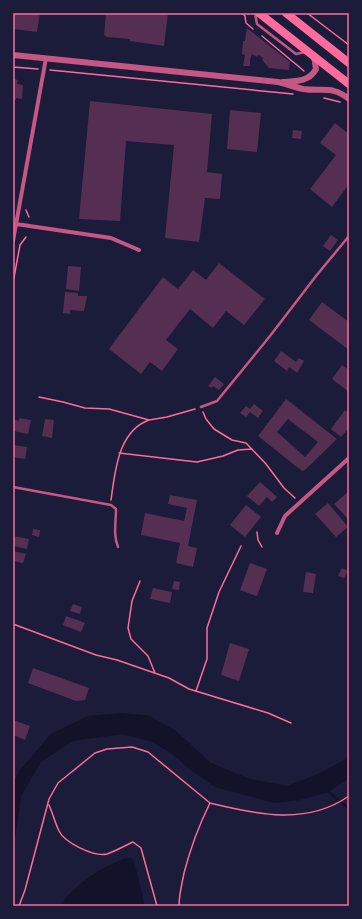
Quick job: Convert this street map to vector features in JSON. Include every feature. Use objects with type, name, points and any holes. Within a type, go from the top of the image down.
[{"type":"highway","points":[[259,13],[349,84]]},
{"type":"highway","points":[[286,13],[349,63]]},
{"type":"street","points":[[13,54],[278,82],[304,89],[336,90],[347,101]]},
{"type":"street","points":[[278,82],[303,80],[311,76],[316,69],[311,54]]},
{"type":"street","points":[[13,241],[46,58]]},
{"type":"street","points":[[16,224],[111,238],[139,250]]},
{"type":"street","points":[[276,533],[285,516],[349,458]]},
{"type":"lane","points":[[255,13],[258,24],[296,54],[311,54]]},
{"type":"lane","points":[[201,407],[217,401],[349,236]]},
{"type":"lane","points":[[13,487],[111,505],[116,509],[115,524],[116,543],[118,547]]},
{"type":"path","points":[[307,13],[349,45]]},
{"type":"path","points":[[13,66],[37,69]]},
{"type":"path","points":[[51,70],[297,95]]},
{"type":"path","points":[[321,97],[347,101]]},
{"type":"path","points":[[13,283],[20,245],[22,240],[26,237]]},
{"type":"path","points":[[39,397],[85,408],[109,409],[149,420]]},
{"type":"path","points":[[111,505],[119,453],[129,435],[140,423],[201,407],[206,419],[214,429],[232,440],[246,443],[266,464],[284,488],[300,502]]},
{"type":"path","points":[[119,453],[197,462],[223,456],[238,450],[252,449]]},
{"type":"path","points":[[258,532],[258,540],[262,547]]},
{"type":"path","points":[[196,691],[207,659],[208,628],[219,592],[242,546]]},
{"type":"path","points":[[140,581],[132,601],[128,628],[131,639],[148,656],[156,674]]},
{"type":"path","points":[[13,624],[96,655],[117,660],[169,678],[189,689],[268,713],[291,723]]},
{"type":"path","points":[[19,906],[25,890],[49,799],[58,783],[95,753],[107,749],[132,747],[148,752],[210,803],[287,816],[309,814],[330,807],[349,796]]},
{"type":"path","points":[[179,906],[179,896],[192,844],[210,803]]},
{"type":"path","points":[[48,804],[60,832],[73,845],[94,853],[106,854],[132,842],[141,848],[157,906]]},
{"type":"shaded area","points":[[122,713],[150,716],[176,731],[211,763],[250,779],[287,786],[320,773],[346,759],[349,752],[349,778],[329,792],[300,800],[274,803],[215,787],[192,771],[171,753],[150,741],[122,734],[73,741],[41,762],[21,796],[13,854],[13,783],[20,770],[51,734],[88,716]]},
{"type":"shaded area","points":[[126,858],[131,858],[134,861],[145,906],[59,906],[73,890],[89,877],[107,866]]},
{"type":"building","points":[[13,13],[40,13],[37,32],[13,29]]},
{"type":"building","points":[[106,13],[168,13],[164,46],[130,41],[130,39],[107,37],[104,35]]},
{"type":"building","points":[[247,28],[290,62],[289,70],[269,68],[262,60],[263,58],[259,55],[257,57],[252,54],[250,66],[243,66],[245,55],[242,54],[243,41],[245,41]]},
{"type":"building","points":[[13,79],[18,80],[17,84],[23,85],[22,99],[13,99]]},
{"type":"building","points":[[90,101],[212,114],[207,172],[222,174],[220,199],[205,198],[199,242],[165,238],[174,145],[126,141],[120,221],[79,219]]},
{"type":"building","points":[[230,110],[261,113],[257,152],[227,149]]},
{"type":"building","points":[[335,123],[349,134],[349,184],[332,207],[310,189],[336,155],[320,143]]},
{"type":"building","points":[[293,130],[302,131],[301,139],[292,138]]},
{"type":"building","points":[[331,235],[338,240],[330,251],[323,246]]},
{"type":"building","points":[[219,263],[265,299],[244,325],[226,311],[213,328],[190,309],[166,340],[178,349],[162,371],[150,362],[141,374],[109,349],[163,277],[178,289],[193,270],[206,280]]},
{"type":"building","points":[[68,266],[81,267],[79,291],[66,289]]},
{"type":"building","points":[[65,292],[78,293],[78,296],[87,296],[84,311],[70,310],[70,314],[63,313]]},
{"type":"building","points":[[322,302],[349,322],[349,350],[309,320]]},
{"type":"building","points":[[281,351],[296,362],[299,358],[304,361],[297,373],[289,367],[287,371],[274,361]]},
{"type":"building","points":[[342,365],[349,370],[349,392],[332,379]]},
{"type":"building","points":[[215,377],[224,384],[219,390],[213,386],[212,388],[208,386]]},
{"type":"building","points":[[286,399],[337,439],[305,470],[302,471],[258,436]],"holes":[[[288,419],[318,442],[305,457],[277,432]]]},
{"type":"building","points":[[254,404],[263,411],[258,418],[250,412],[246,417],[240,413],[246,406],[250,409]]},
{"type":"building","points":[[345,410],[349,413],[349,427],[341,437],[331,429]]},
{"type":"building","points":[[19,418],[31,420],[28,434],[13,431],[13,419],[19,421]]},
{"type":"building","points":[[45,419],[54,420],[52,438],[42,436]]},
{"type":"building","points":[[13,445],[27,447],[25,459],[13,457]]},
{"type":"building","points":[[260,482],[277,497],[272,502],[267,497],[259,506],[247,496]]},
{"type":"building","points":[[349,491],[349,520],[334,504]]},
{"type":"building","points":[[170,495],[197,500],[188,546],[197,548],[193,567],[176,563],[180,543],[141,535],[145,513],[184,521],[187,508],[168,504]]},
{"type":"building","points":[[328,503],[348,527],[336,537],[315,514]]},
{"type":"building","points":[[246,505],[261,517],[245,537],[230,525]]},
{"type":"building","points":[[33,529],[40,530],[39,537],[32,535]]},
{"type":"building","points":[[13,536],[29,539],[27,549],[13,546]]},
{"type":"building","points":[[13,551],[26,554],[23,563],[13,561]]},
{"type":"building","points":[[250,563],[267,569],[257,596],[240,590]]},
{"type":"building","points":[[342,568],[348,571],[344,578],[338,576]]},
{"type":"building","points":[[306,572],[316,574],[313,593],[303,592]]},
{"type":"building","points":[[174,581],[180,582],[179,590],[172,589]]},
{"type":"building","points":[[153,588],[172,592],[170,603],[150,599]]},
{"type":"building","points":[[73,604],[82,607],[80,614],[70,611]]},
{"type":"building","points":[[66,616],[85,623],[81,632],[63,625]]},
{"type":"building","points":[[230,643],[249,649],[239,681],[221,675]]},
{"type":"building","points":[[33,668],[89,688],[85,700],[76,701],[28,683]]},
{"type":"building","points":[[13,720],[30,726],[25,740],[13,735]]},
{"type":"waterway","points":[[328,791],[349,809]]}]
